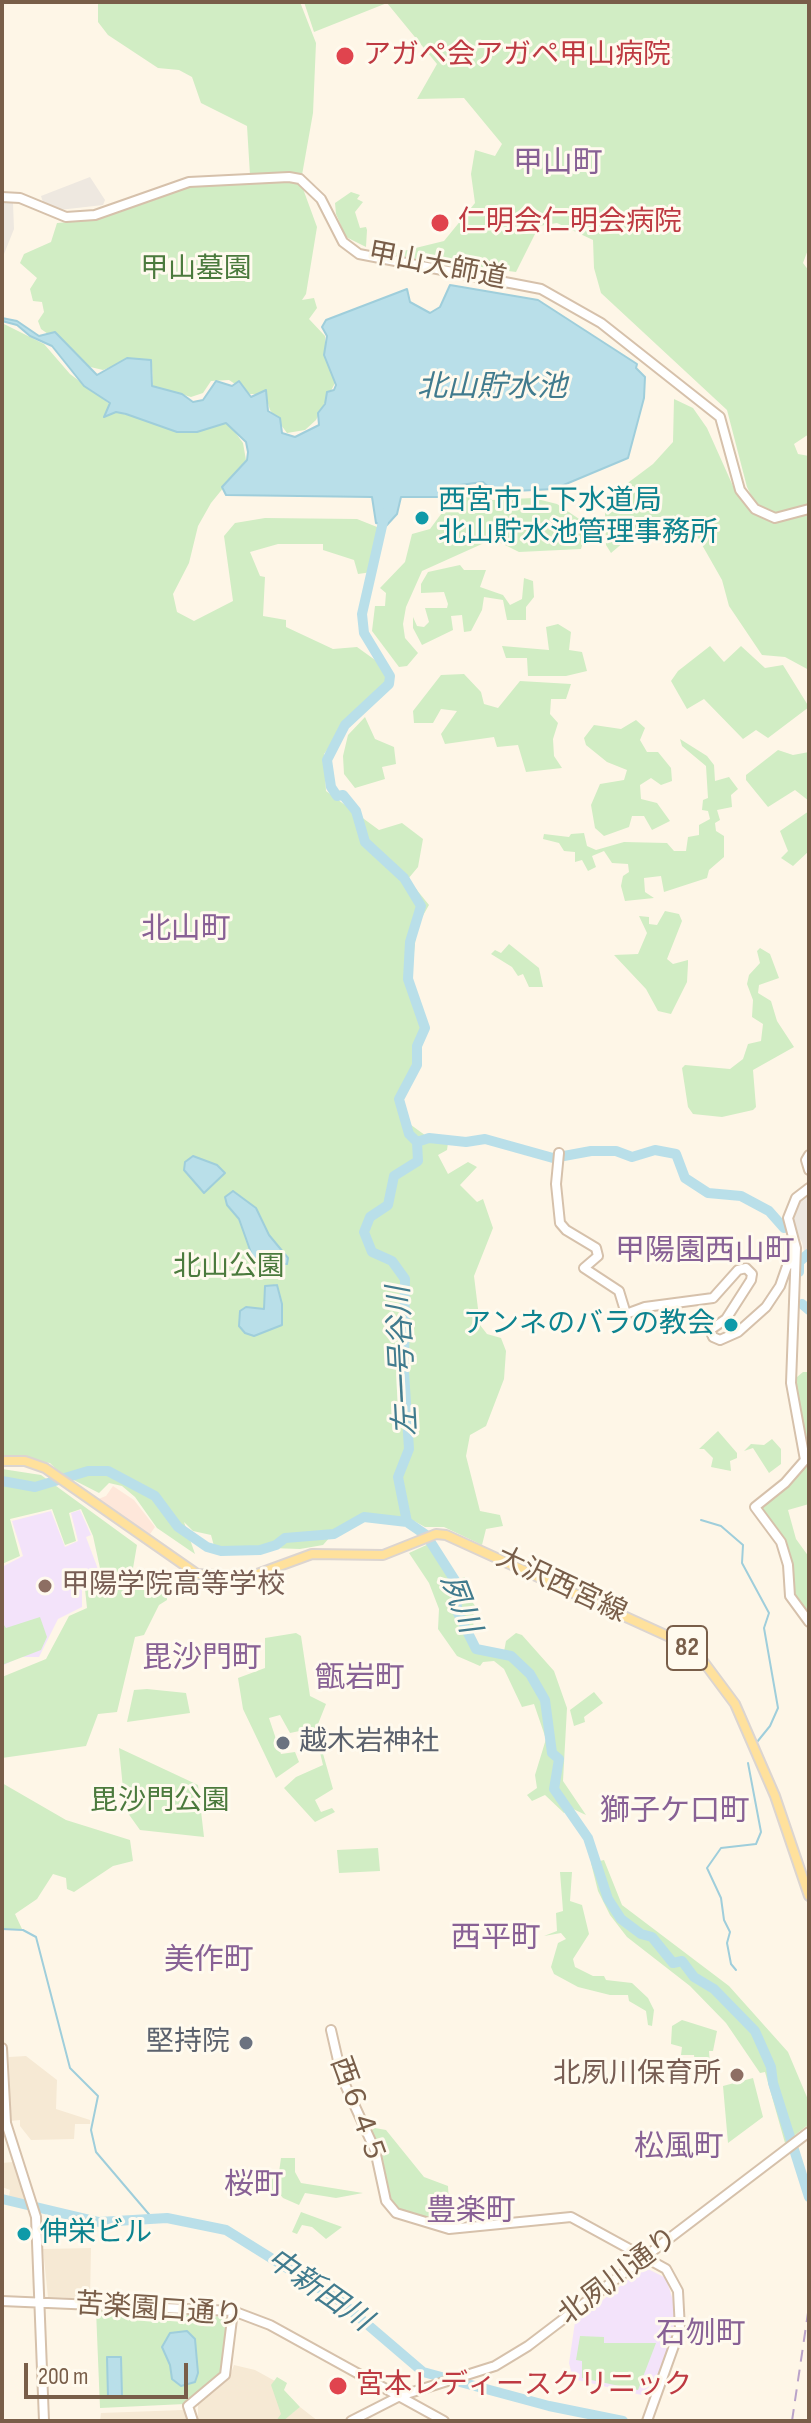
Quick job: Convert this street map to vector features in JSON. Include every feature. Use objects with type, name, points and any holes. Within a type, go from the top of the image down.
[{"type":"main road","name":"大沢西宮線","points":[[2,1461],[25,1461],[50,1471],[169,1557],[191,1571],[205,1575],[249,1577],[312,1554],[383,1555],[413,1546],[434,1535],[446,1535],[672,1638],[703,1661],[723,1684],[775,1796],[809,1896]]},
{"type":"street","name":"甲山大師道","points":[[2,197],[20,198],[66,217],[95,215],[189,182],[300,179],[321,199],[343,242],[359,254],[541,289],[601,323],[720,417],[740,490],[755,509],[775,518],[809,509]]},
{"type":"street","points":[[809,1155],[806,1160],[809,1170]]},
{"type":"street","points":[[559,1157],[556,1184],[560,1223],[598,1250],[596,1258],[584,1268],[619,1291],[626,1314],[645,1307],[713,1298],[738,1270],[746,1268],[751,1272],[751,1280],[726,1319],[710,1330],[713,1337],[720,1340],[738,1332],[766,1307],[780,1286],[787,1266],[795,1261]]},
{"type":"street","points":[[809,1188],[796,1198],[788,1218],[795,1242],[790,1367],[796,1426],[805,1456],[785,1483],[755,1507],[781,1542],[788,1565],[790,1596],[809,1622]]},
{"type":"street","name":"西６４５","points":[[331,2030],[342,2078],[377,2154],[386,2201],[396,2213],[449,2229],[571,2217],[647,2257]]},
{"type":"street","points":[[2,2048],[6,2123],[33,2205],[44,2421]]},
{"type":"street","name":"北夙川通り","points":[[351,2421],[400,2396],[495,2366],[528,2346],[809,2132]]},
{"type":"street","points":[[647,2257],[669,2273],[678,2291],[681,2312],[677,2346],[647,2421]]},
{"type":"street","name":"苦楽園口通り","points":[[2,2301],[233,2311],[270,2325],[444,2421]]},
{"type":"street","points":[[193,2421],[188,2406],[225,2375],[233,2311]]},
{"type":"shaded area","points":[[90,177],[105,200],[103,205],[59,210],[43,202],[41,196]]},
{"type":"shaded area","points":[[2,202],[13,203],[14,229],[2,259]]},
{"type":"shaded area","points":[[800,1198],[809,1198],[809,1260],[806,1261],[802,1242],[793,1229],[793,1213]]},
{"type":"shaded area","points":[[113,1486],[134,1500],[155,1527],[148,1537],[96,1500],[106,1496]]},
{"type":"shaded area","name":"甲陽学院高等学校","points":[[80,1510],[91,1535],[86,1537],[102,1580],[82,1588],[82,1607],[58,1619],[39,1657],[20,1657],[2,1666],[2,1567],[23,1556],[12,1521],[51,1511],[65,1547],[78,1541],[71,1513]]},
{"type":"shaded area","points":[[26,2056],[57,2080],[56,2109],[90,2120],[90,2124],[75,2124],[74,2139],[31,2140],[20,2126],[20,2120],[10,2121],[9,2057]]},
{"type":"shaded area","points":[[13,2162],[23,2201],[9,2197],[10,2190],[2,2187],[2,2163]]},
{"type":"shaded area","points":[[91,2248],[90,2299],[48,2297],[43,2249]]},
{"type":"shaded area","points":[[644,2267],[666,2278],[675,2307],[673,2337],[650,2397],[573,2379],[569,2363],[575,2322]]},
{"type":"shaded area","points":[[234,2365],[255,2370],[275,2381],[284,2406],[288,2404],[292,2410],[287,2417],[300,2407],[318,2421],[198,2421],[198,2404],[229,2378]]},
{"type":"shaded area","points":[[183,2410],[189,2421],[100,2421],[101,2413]]},
{"type":"green space","name":"甲山墓園","points":[[98,2],[300,2],[316,43],[313,113],[302,175],[250,175],[247,126],[201,103],[192,77],[179,70],[158,68],[108,35],[98,22]]},
{"type":"green space","points":[[304,2],[809,2],[809,247],[803,263],[809,271],[809,434],[794,444],[798,454],[809,456],[809,505],[781,514],[770,513],[756,505],[747,487],[727,410],[601,293],[594,268],[593,240],[557,223],[539,226],[516,272],[387,255],[444,241],[475,203],[471,174],[475,150],[495,156],[502,144],[464,98],[417,99],[437,64],[387,3],[314,32]]},
{"type":"green space","name":"甲山墓園","points":[[291,181],[302,186],[317,227],[306,294],[302,300],[314,298],[317,308],[309,319],[325,336],[326,353],[333,365],[335,383],[316,420],[305,430],[287,433],[270,410],[265,394],[250,394],[229,380],[211,381],[203,393],[191,397],[153,386],[152,365],[134,358],[103,370],[82,365],[69,349],[41,329],[38,321],[44,312],[42,302],[33,301],[30,289],[37,278],[20,263],[24,254],[51,242],[57,223],[94,220],[190,185]]},
{"type":"green space","points":[[351,192],[360,195],[357,199],[363,202],[355,212],[360,228],[366,227],[367,230],[366,247],[346,237],[336,214],[335,203]]},
{"type":"green space","name":"北山公園","points":[[2,323],[44,344],[70,374],[123,414],[169,424],[226,420],[243,443],[246,460],[211,503],[198,526],[189,563],[173,594],[177,612],[194,621],[233,601],[224,536],[235,523],[265,518],[357,519],[382,529],[372,572],[358,574],[354,560],[323,550],[323,544],[278,544],[250,552],[260,576],[265,577],[263,616],[286,620],[286,627],[333,649],[357,647],[389,670],[387,684],[346,725],[324,754],[326,791],[379,830],[402,823],[423,839],[418,867],[408,879],[429,905],[417,926],[413,961],[413,992],[427,1020],[398,1106],[407,1122],[433,1141],[448,1143],[447,1150],[438,1155],[448,1174],[468,1162],[477,1167],[460,1185],[477,1202],[483,1199],[493,1228],[474,1276],[480,1325],[487,1334],[501,1338],[506,1351],[504,1379],[486,1426],[470,1435],[466,1456],[480,1511],[500,1515],[503,1526],[486,1529],[482,1545],[444,1527],[425,1527],[414,1521],[386,1517],[339,1527],[323,1545],[300,1549],[214,1546],[211,1535],[193,1531],[184,1522],[195,1554],[157,1528],[135,1497],[122,1486],[109,1483],[99,1493],[60,1473],[50,1463],[2,1457]]},
{"type":"green space","points":[[674,399],[693,408],[707,428],[737,495],[755,515],[785,521],[809,512],[809,670],[785,657],[762,655],[729,606],[722,580],[689,522],[643,526],[611,553],[606,545],[605,513],[629,482],[653,464],[673,442]]},
{"type":"green space","points":[[476,489],[492,500],[533,498],[557,504],[588,525],[581,549],[519,552],[493,539],[422,571],[406,607],[403,624],[405,638],[418,653],[407,666],[399,667],[372,631],[375,606],[385,606],[386,593],[380,588],[405,562],[412,534],[430,529],[450,502]]},
{"type":"green space","points":[[460,565],[464,570],[486,570],[480,587],[503,595],[510,605],[522,599],[524,578],[533,581],[534,597],[526,607],[526,620],[507,620],[503,600],[484,597],[482,610],[471,631],[464,632],[462,615],[451,616],[453,630],[422,645],[413,628],[413,617],[417,626],[424,627],[429,622],[425,608],[447,608],[448,604],[444,592],[421,593],[421,584],[428,572]]},
{"type":"green space","points":[[558,624],[571,632],[569,650],[582,652],[587,671],[566,676],[528,676],[527,658],[506,658],[502,646],[549,650],[546,627]]},
{"type":"green space","points":[[710,646],[724,662],[741,646],[765,668],[783,665],[809,707],[768,738],[756,730],[743,739],[704,699],[687,709],[671,681],[678,671]]},
{"type":"green space","points":[[464,674],[481,692],[484,704],[498,708],[520,681],[571,684],[566,699],[551,699],[550,714],[558,723],[553,739],[554,756],[562,768],[526,772],[518,745],[497,747],[494,737],[445,744],[441,734],[457,711],[441,709],[433,723],[414,723],[413,711],[441,675]]},
{"type":"green space","points":[[365,717],[375,739],[394,747],[396,764],[382,767],[385,779],[355,788],[344,774],[343,756],[348,735]]},
{"type":"green space","points":[[636,720],[645,728],[640,740],[647,752],[658,752],[671,768],[672,781],[661,785],[651,778],[640,785],[641,799],[657,803],[670,821],[652,830],[644,816],[632,816],[629,827],[604,836],[595,828],[591,805],[600,784],[624,780],[627,770],[607,762],[586,745],[584,738],[594,725],[621,729]]},
{"type":"green space","points":[[680,739],[707,756],[714,765],[715,781],[729,777],[738,789],[731,795],[732,807],[717,810],[720,820],[715,823],[716,831],[724,836],[724,857],[709,870],[707,878],[664,892],[661,876],[644,878],[645,892],[654,898],[625,901],[621,886],[623,876],[629,872],[628,864],[612,863],[604,851],[592,856],[596,867],[588,871],[582,860],[575,862],[575,852],[564,851],[559,843],[543,839],[544,834],[569,837],[584,833],[587,846],[596,850],[624,842],[667,843],[674,851],[686,851],[688,837],[699,835],[699,825],[710,819],[708,811],[702,810],[703,800],[708,798],[706,766],[682,746]]},
{"type":"green space","points":[[778,750],[793,755],[809,752],[809,801],[795,790],[768,807],[746,780],[746,775]]},
{"type":"green space","points":[[809,811],[809,851],[793,866],[781,858],[788,851],[780,831]]},
{"type":"green space","points":[[665,911],[679,914],[682,921],[667,959],[673,964],[688,960],[687,982],[671,1014],[658,1011],[646,989],[614,955],[638,954],[647,933],[639,916],[649,917],[649,924],[657,925]]},
{"type":"green space","points":[[509,944],[539,968],[543,987],[529,987],[523,974],[518,976],[512,967],[491,954],[495,950],[501,953]]},
{"type":"green space","points":[[760,948],[770,954],[779,978],[759,985],[758,993],[771,1001],[777,1021],[794,1047],[753,1070],[756,1107],[753,1110],[722,1117],[693,1114],[688,1107],[682,1068],[685,1065],[730,1069],[743,1059],[748,1044],[761,1041],[763,1024],[752,1017],[753,1000],[747,984],[749,975],[760,963],[757,951]]},
{"type":"green space","points":[[705,1237],[719,1252],[704,1265],[690,1258],[690,1248]]},
{"type":"green space","points":[[809,1372],[809,1457],[796,1384],[797,1377]]},
{"type":"green space","points":[[718,1431],[737,1453],[737,1458],[730,1461],[731,1471],[711,1467],[713,1458],[704,1449],[699,1449]]},
{"type":"green space","points":[[772,1439],[781,1449],[781,1464],[769,1473],[753,1448],[744,1451],[751,1444],[764,1445]]},
{"type":"green space","points":[[809,1457],[809,1504],[788,1510],[796,1539],[809,1557],[809,1618],[791,1590],[787,1547],[762,1508],[800,1474]]},
{"type":"green space","points":[[2,1469],[41,1475],[137,1545],[132,1574],[144,1581],[152,1576],[166,1578],[167,1600],[159,1605],[144,1635],[135,1637],[117,1712],[98,1714],[86,1746],[2,1758],[2,1677],[46,1659],[69,1616],[87,1608],[85,1589],[103,1582],[93,1536],[81,1509],[69,1513],[76,1541],[65,1545],[52,1509],[10,1519],[20,1556],[2,1564]]},
{"type":"green space","points":[[433,1542],[459,1579],[465,1577],[466,1593],[478,1610],[472,1616],[474,1627],[469,1630],[467,1639],[473,1651],[503,1657],[506,1641],[516,1633],[522,1635],[554,1671],[567,1708],[563,1781],[586,1815],[573,1809],[564,1813],[545,1795],[532,1801],[527,1795],[537,1788],[535,1775],[546,1739],[534,1704],[522,1707],[504,1669],[494,1661],[483,1662],[480,1666],[457,1656],[438,1629],[439,1609],[429,1583],[409,1553]]},
{"type":"green space","points":[[40,1617],[47,1637],[41,1650],[2,1665],[2,1622],[6,1628]]},
{"type":"green space","points":[[296,1633],[301,1636],[310,1696],[326,1704],[316,1729],[333,1789],[315,1800],[321,1812],[332,1808],[335,1812],[315,1822],[284,1788],[296,1777],[323,1765],[314,1728],[290,1733],[280,1715],[269,1718],[281,1754],[295,1752],[299,1762],[276,1778],[243,1709],[238,1678],[265,1668],[265,1638]]},
{"type":"green space","points":[[134,1690],[186,1693],[190,1713],[127,1722]]},
{"type":"green space","points":[[594,1692],[603,1703],[584,1717],[585,1722],[574,1726],[570,1710]]},
{"type":"green space","name":"毘沙門公園","points":[[119,1748],[198,1785],[204,1837],[140,1830],[125,1809]]},
{"type":"green space","points":[[2,1783],[66,1820],[130,1840],[133,1861],[113,1866],[74,1892],[67,1889],[66,1878],[53,1874],[37,1899],[15,1914],[22,1929],[2,1929]]},
{"type":"green space","points":[[378,1848],[380,1871],[339,1873],[337,1850]]},
{"type":"green space","points":[[604,1860],[622,1905],[729,1986],[788,2052],[809,2102],[809,2124],[785,2143],[765,2072],[760,2073],[726,2023],[690,1986],[627,1937],[610,1915],[598,1891],[591,1863]]},
{"type":"green space","points":[[560,1872],[572,1872],[570,1901],[582,1905],[589,1934],[573,1959],[575,1967],[593,1976],[604,1976],[606,1980],[632,1983],[648,1998],[654,2010],[652,2026],[648,2025],[646,2011],[629,2001],[628,1995],[610,1995],[578,1987],[554,1974],[551,1967],[558,1943],[566,1939],[561,1933],[544,1936],[557,1931],[556,1913],[563,1911]]},
{"type":"green space","points":[[682,2020],[717,2031],[713,2051],[709,2051],[710,2065],[695,2064],[694,2055],[681,2055],[682,2047],[671,2044],[672,2026]]},
{"type":"green space","points":[[753,2078],[763,2117],[728,2143],[723,2086]]},
{"type":"green space","points":[[375,2128],[386,2130],[424,2177],[448,2186],[450,2224],[400,2210],[392,2203],[380,2148],[370,2131]]},
{"type":"green space","points":[[281,2158],[295,2158],[295,2172],[301,2183],[363,2193],[336,2198],[305,2193],[299,2205],[283,2198],[278,2192],[260,2187],[261,2178],[278,2179]]},
{"type":"green space","points":[[301,2212],[342,2227],[326,2239],[312,2227],[302,2225],[297,2234],[292,2232]]},
{"type":"green space","points":[[96,2310],[229,2317],[221,2375],[185,2404],[100,2408]]},
{"type":"green space","points":[[580,2336],[604,2337],[604,2343],[656,2343],[638,2390],[582,2378],[582,2361],[576,2360]]},
{"type":"green space","points":[[277,2377],[287,2383],[284,2390],[300,2407],[283,2421],[276,2421],[281,2414],[271,2385]]},
{"type":"water","name":"北山貯水池","points":[[450,285],[538,300],[637,364],[636,368],[645,377],[644,398],[628,458],[554,489],[494,492],[483,482],[444,487],[440,497],[401,497],[397,514],[386,526],[376,523],[372,497],[226,495],[222,487],[247,460],[248,452],[246,442],[226,423],[197,432],[177,432],[126,414],[116,412],[104,417],[110,403],[84,386],[52,346],[30,336],[17,325],[2,321],[2,318],[17,321],[39,336],[55,332],[97,375],[127,358],[151,360],[152,386],[182,394],[193,402],[203,400],[216,381],[232,386],[239,381],[251,397],[266,390],[268,411],[280,418],[282,433],[295,437],[319,425],[318,413],[325,404],[327,392],[334,390],[336,385],[324,355],[327,336],[322,327],[326,320],[407,289],[410,302],[430,313],[440,307]]},
{"type":"water","points":[[193,1156],[217,1165],[225,1173],[204,1193],[184,1170],[185,1162]]},
{"type":"water","points":[[233,1191],[256,1208],[269,1235],[288,1258],[287,1264],[255,1264],[239,1219],[227,1205],[225,1197]]},
{"type":"water","points":[[277,1285],[282,1304],[282,1325],[254,1336],[245,1333],[239,1326],[240,1311],[246,1307],[264,1309],[265,1286]]},
{"type":"water","points":[[187,2331],[195,2339],[198,2373],[195,2382],[181,2386],[172,2379],[162,2347],[170,2333]]},
{"type":"water","points":[[107,2357],[121,2357],[122,2397],[108,2397]]},
{"type":"waterway","points":[[2,6],[4,2]]},
{"type":"waterway","points":[[385,513],[362,614],[364,633],[390,676],[389,684],[345,725],[327,760],[331,787],[337,796],[343,795],[356,811],[365,842],[404,878],[421,906],[410,942],[408,979],[425,1028],[417,1046],[417,1065],[399,1099],[409,1134],[417,1142],[429,1138],[466,1142],[485,1139],[553,1158],[591,1151],[616,1151],[632,1157],[655,1150],[676,1154],[685,1178],[708,1193],[741,1196],[769,1211],[784,1228]]},
{"type":"waterway","name":"左一号谷川","points":[[407,1522],[398,1477],[409,1449],[404,1372],[405,1279],[392,1261],[372,1252],[364,1232],[370,1217],[388,1205],[394,1176],[418,1161],[417,1142]]},
{"type":"waterway","points":[[799,1272],[799,1262],[808,1254]]},
{"type":"waterway","points":[[802,1304],[809,1310]]},
{"type":"waterway","name":"夙川","points":[[2,1481],[35,1487],[88,1471],[108,1471],[155,1496],[178,1527],[207,1547],[221,1551],[260,1550],[276,1545],[285,1538],[334,1534],[364,1517],[407,1522],[426,1535],[456,1582],[457,1611],[476,1649],[511,1656],[530,1674],[545,1700],[552,1753],[559,1759],[554,1789],[588,1838],[608,1899],[621,1919],[641,1934],[652,1937],[673,1963],[682,1961],[694,1977],[714,1989],[755,2031],[771,2067],[773,2083],[809,2197]]},
{"type":"waterway","points":[[701,1520],[721,1526],[743,1545],[742,1563],[769,1613],[764,1628],[778,1708],[770,1726],[757,1742]]},
{"type":"waterway","points":[[736,1970],[731,1964],[727,1943],[730,1932],[724,1920],[721,1898],[707,1868],[721,1848],[756,1844],[761,1832],[748,1763]]},
{"type":"waterway","points":[[2,1929],[23,1930],[36,1937],[70,2068],[98,2096],[91,2130],[96,2152],[153,2219]]},
{"type":"waterway","name":"中新田川","points":[[2,2199],[99,2222],[167,2218],[226,2230],[340,2301],[423,2372],[549,2406],[623,2421]]},
{"type":"railway","points":[[792,2421],[809,2306]]},
{"type":"place","name":"アガペ会アガペ甲山病院","points":[[345,56]]},
{"type":"place","name":"仁明会仁明会病院","points":[[440,223]]},
{"type":"place","name":"西宮市上下水道局 北山貯水池管理事務所","points":[[422,518]]},
{"type":"place","name":"アンネのバラの教会","points":[[731,1325]]},
{"type":"place","name":"甲陽学院高等学校","points":[[45,1586]]},
{"type":"place","name":"越木岩神社","points":[[283,1743]]},
{"type":"place","name":"堅持院","points":[[246,2043]]},
{"type":"place","name":"北夙川保育所","points":[[737,2075]]},
{"type":"place","name":"伸栄ビル","points":[[24,2234]]},
{"type":"place","name":"宮本レディースクリニック","points":[[338,2386]]},
{"type":"district","name":"甲山町","points":[[558,164]]},
{"type":"district","name":"北山町","points":[[186,930]]},
{"type":"district","name":"甲陽園西山町","points":[[705,1252]]},
{"type":"district","name":"毘沙門町","points":[[202,1659]]},
{"type":"district","name":"甑岩町","points":[[360,1679]]},
{"type":"district","name":"獅子ケ口町","points":[[675,1812]]},
{"type":"district","name":"西平町","points":[[496,1939]]},
{"type":"district","name":"美作町","points":[[209,1961]]},
{"type":"district","name":"松風町","points":[[679,2148]]},
{"type":"district","name":"桜町","points":[[254,2186]]},
{"type":"district","name":"豊楽町","points":[[471,2212]]},
{"type":"district","name":"石刎町","points":[[701,2335]]}]
